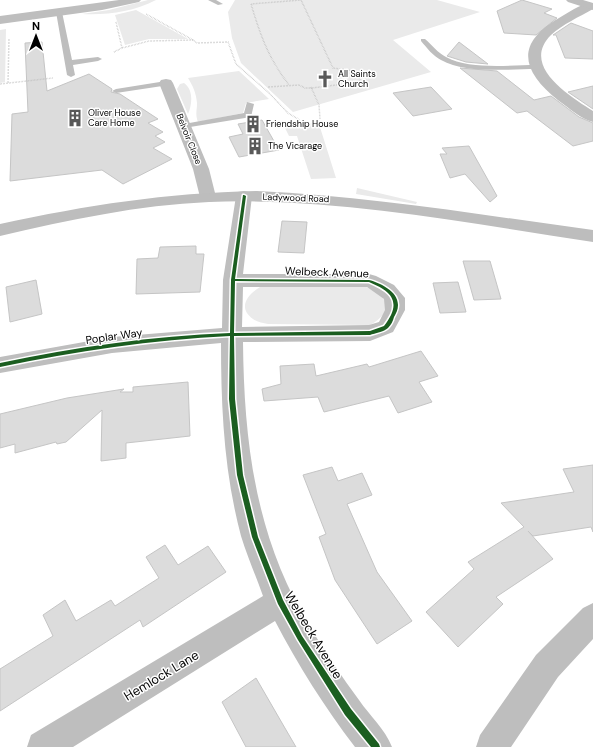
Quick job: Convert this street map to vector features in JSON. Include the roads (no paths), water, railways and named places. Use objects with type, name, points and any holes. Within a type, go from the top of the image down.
[{"type":"main road","name":"Ladywood Road","points":[[0,230],[117,206],[208,197],[244,196],[348,201],[593,236]]},
{"type":"street","points":[[0,20],[102,7],[135,0]]},
{"type":"street","points":[[572,0],[592,7]]},
{"type":"street","points":[[592,7],[552,28],[542,36],[535,46],[534,61],[536,67],[547,83],[568,101],[593,118]]},
{"type":"street","name":"Belvoir Close","points":[[166,83],[201,169],[208,197]]},
{"type":"street","name":"Welbeck Avenue","points":[[244,196],[233,280],[232,335],[232,399],[240,475],[255,537],[280,602],[300,638],[348,712],[376,747]]},
{"type":"street","name":"Welbeck Avenue","points":[[232,335],[370,333],[386,327],[394,314],[396,306],[394,296],[385,287],[370,282],[233,280]]},
{"type":"street","name":"Poplar Way","points":[[0,365],[54,354],[123,344],[181,338],[232,335]]},
{"type":"street","name":"Hemlock Lane","points":[[43,747],[280,602]]},
{"type":"street","points":[[492,747],[547,666],[593,618]]},
{"type":"lane","points":[[211,0],[220,4]]},
{"type":"lane","points":[[59,12],[71,75]]},
{"type":"lane","points":[[423,40],[446,61],[471,65],[536,67]]},
{"type":"lane","points":[[68,63],[98,59]]},
{"type":"lane","points":[[116,91],[166,83]]},
{"type":"lane","points":[[184,126],[248,114],[250,104]]},
{"type":"place","name":"All Saints Church","points":[[325,79]]},
{"type":"place","name":"Oliver House Care Home","points":[[75,118]]},
{"type":"place","name":"Friendship House","points":[[253,124]]},
{"type":"place","name":"The Vicarage","points":[[255,146]]}]
